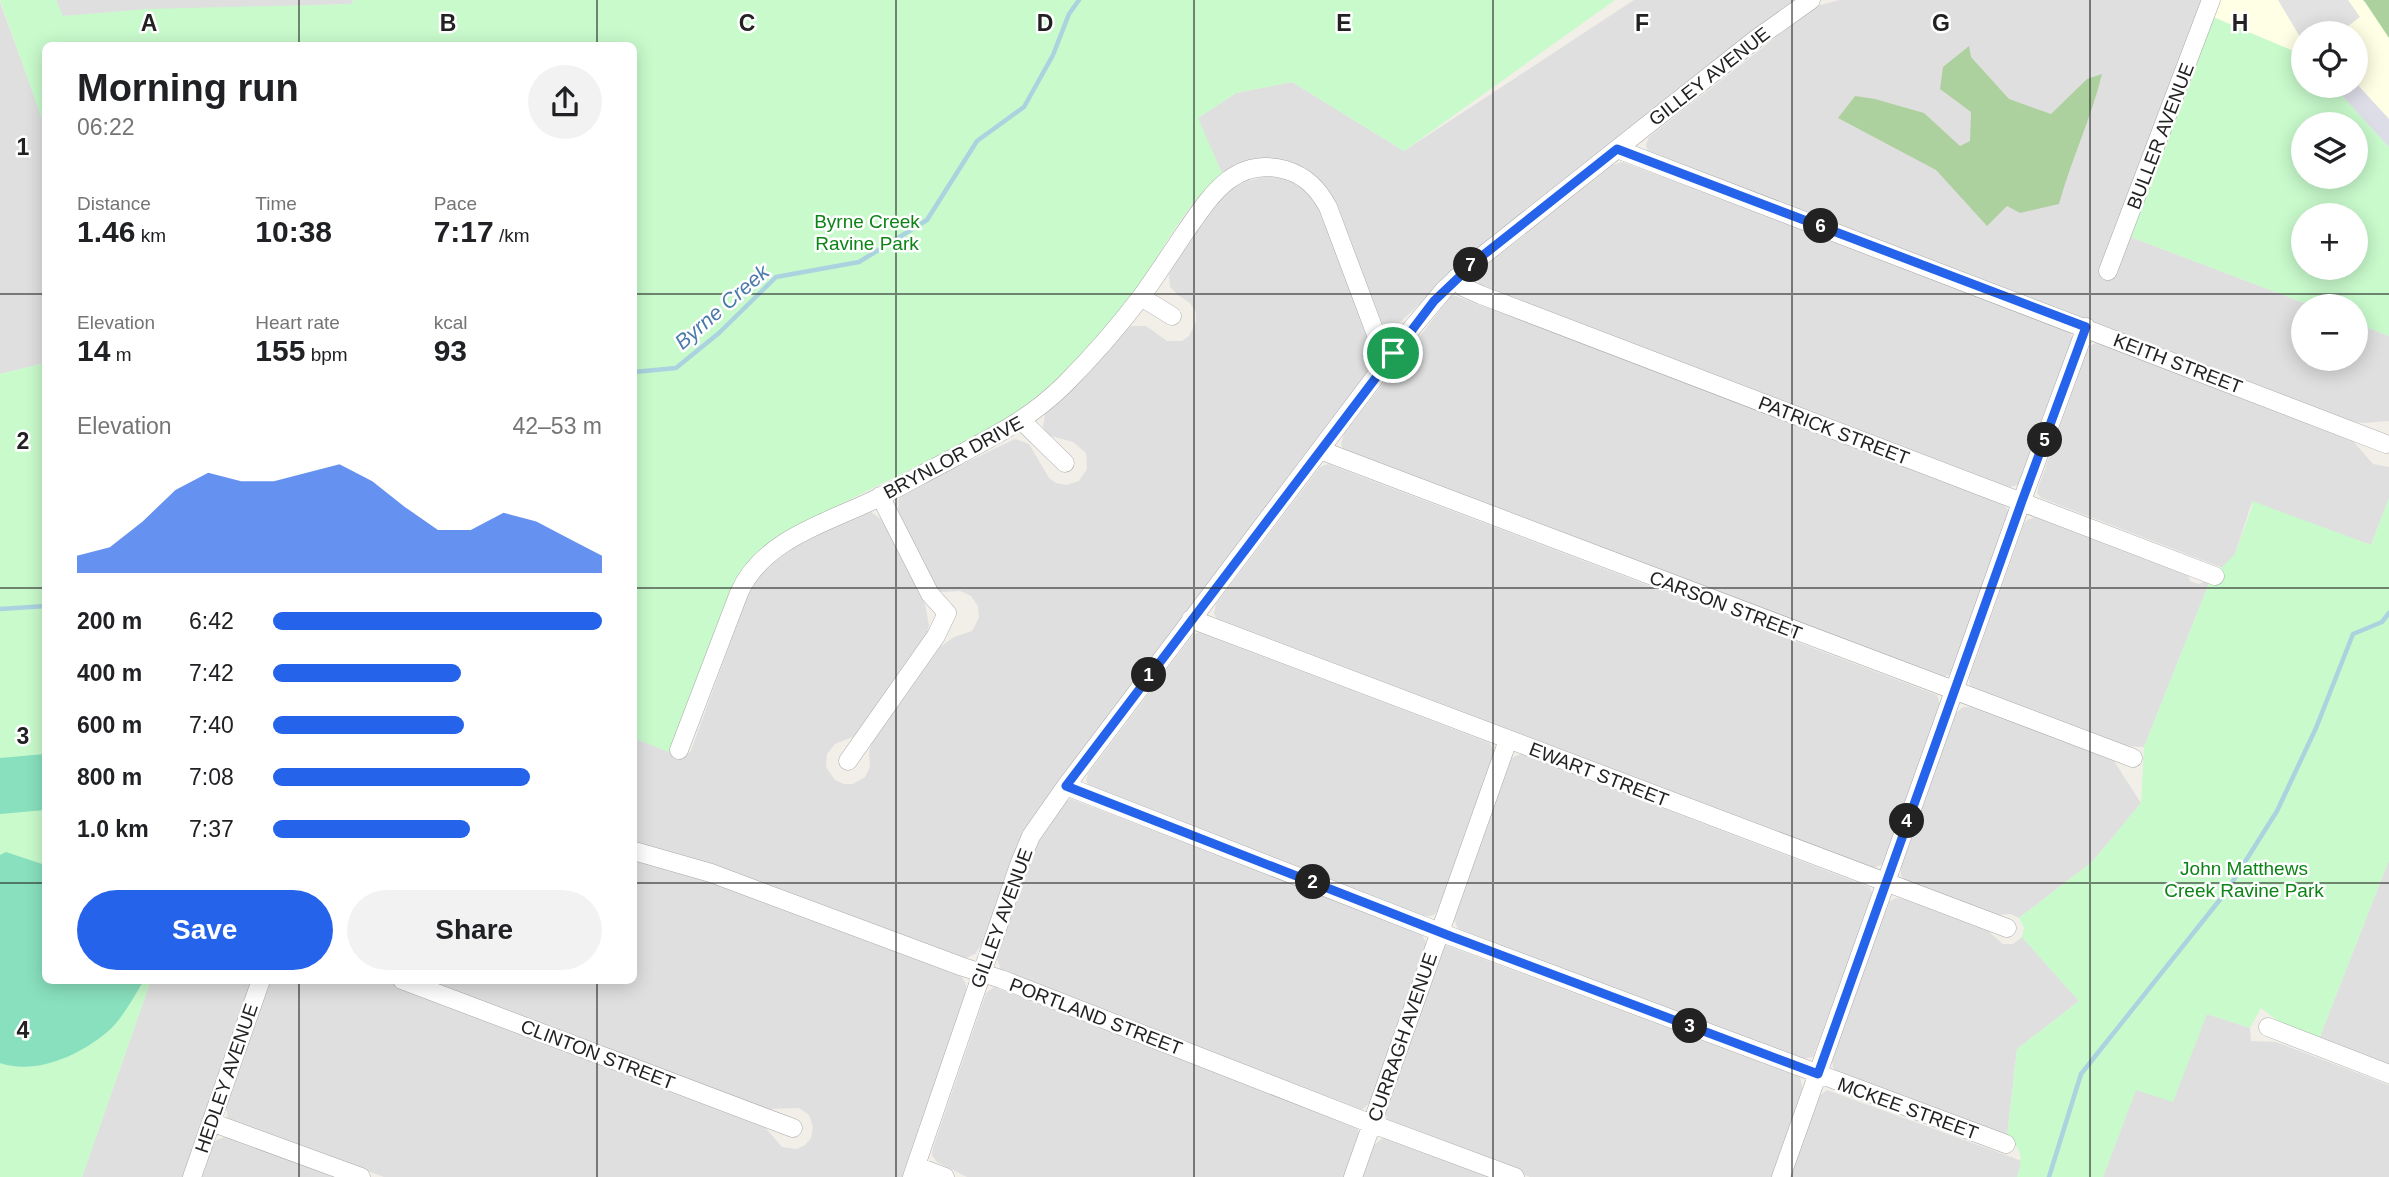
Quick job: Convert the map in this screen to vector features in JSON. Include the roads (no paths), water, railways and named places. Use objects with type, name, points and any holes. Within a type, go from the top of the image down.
[{"type":"street","name":"GILLEY AVENUE","points":[[914,1171],[1026,846],[1066,786],[1393,353],[1456,278],[1756,39],[1811,0]]},
{"type":"street","name":"BULLER AVENUE","points":[[2108,271],[2211,0]]},
{"type":"street","name":"KEITH STREET","points":[[1617,149],[2386,444]]},
{"type":"street","name":"BRYNLOR DRIVE","points":[[679,750],[739,593],[760,559],[780,545],[1022,421],[1064,385],[1141,298],[1217,188],[1234,175],[1267,167],[1279,168],[1311,183],[1323,199],[1378,340],[1393,353]]},
{"type":"street","name":"PATRICK STREET","points":[[1456,278],[1463,287],[1481,295],[2215,576]]},
{"type":"street","points":[[1141,298],[1172,316]]},
{"type":"street","points":[[1781,1177],[2086,327]]},
{"type":"street","points":[[1022,421],[1065,463]]},
{"type":"street","name":"CARSON STREET","points":[[1320,450],[2133,758]]},
{"type":"street","points":[[848,761],[936,636],[947,613],[930,594],[880,496]]},
{"type":"street","name":"EWART STREET","points":[[1191,619],[2007,928]]},
{"type":"street","name":"CURRAGH AVENUE","points":[[1353,1177],[1508,740]]},
{"type":"street","name":"MCKEE STREET","points":[[1066,786],[1439,931],[2006,1144]]},
{"type":"street","name":"PORTLAND STREET","points":[[637,852],[711,873],[982,972],[1515,1177]]},
{"type":"street","name":"HEDLEY AVENUE","points":[[192,1177],[260,984]]},
{"type":"street","name":"CLINTON STREET","points":[[413,984],[793,1128]]},
{"type":"street","points":[[2268,1027],[2389,1074]]},
{"type":"street","points":[[211,1122],[361,1177]]},
{"type":"street","points":[[914,1171],[945,1177]]},
{"type":"waterway","name":"Byrne Creek","points":[[637,372],[676,368],[719,333],[776,277],[859,262],[927,220],[977,141],[1024,107],[1053,55],[1069,14],[1079,0]]},
{"type":"waterway","name":"Byrne Creek","points":[[0,609],[42,606]]},
{"type":"waterway","points":[[2049,1177],[2081,1074],[2226,892],[2277,811],[2316,728],[2353,634],[2382,622],[2389,613]]},
{"type":"park label","name":"Byrne Creek Ravine Park","points":[[867,232]]},
{"type":"park label","name":"John Matthews Creek Ravine Park","points":[[2244,879]]}]
